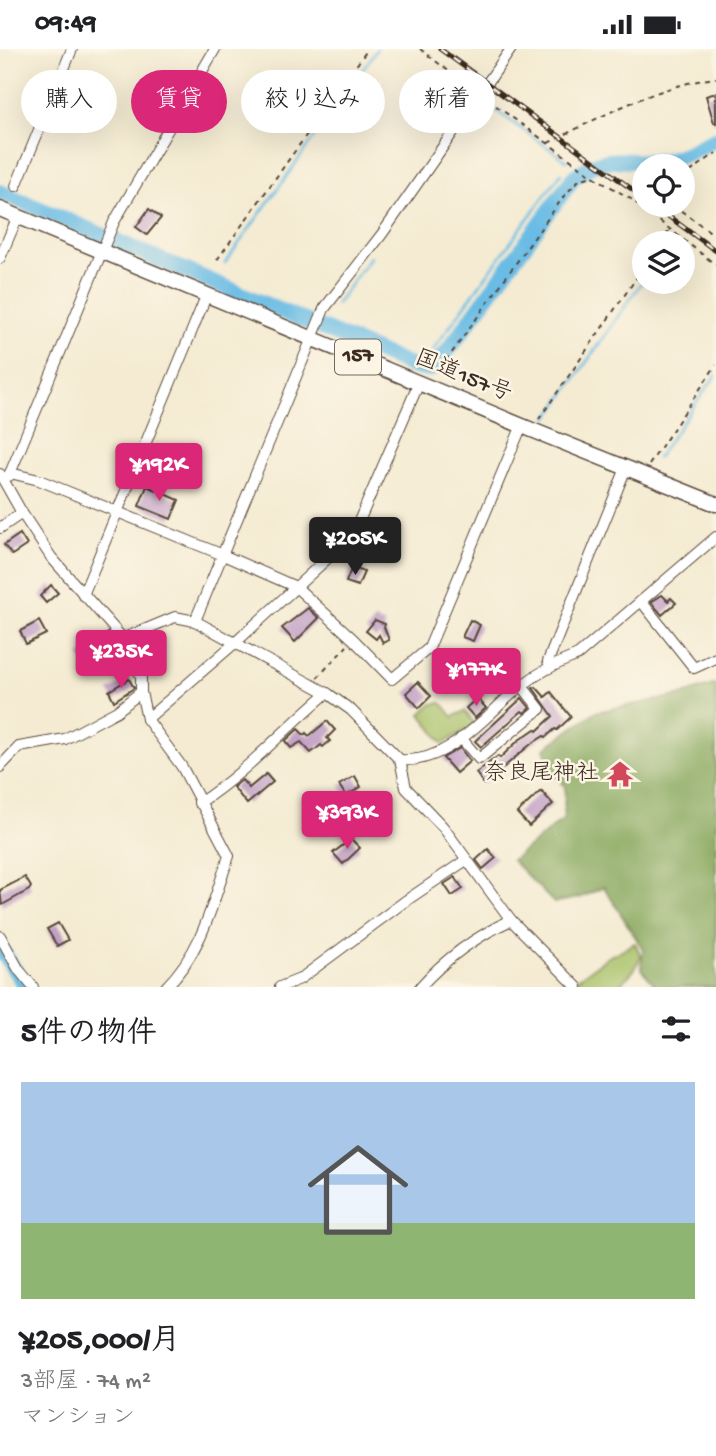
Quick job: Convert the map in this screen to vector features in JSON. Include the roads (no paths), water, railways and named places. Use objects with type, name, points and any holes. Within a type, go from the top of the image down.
[{"type":"highway","name":"国道157号","points":[[0,209],[206,294],[314,335],[419,383],[716,504]]},
{"type":"street","points":[[16,187],[72,49]]},
{"type":"street","points":[[166,987],[182,972],[203,936],[229,856],[181,767],[147,719],[141,692],[141,677],[132,649],[51,557],[7,487],[5,474],[114,222],[215,49]]},
{"type":"street","points":[[195,621],[324,309],[382,234],[511,49]]},
{"type":"street","points":[[0,258],[18,216]]},
{"type":"street","points":[[83,595],[206,294]]},
{"type":"street","points":[[147,719],[353,535],[419,383]]},
{"type":"street","points":[[5,474],[39,480],[296,587],[392,679],[429,649],[527,428]]},
{"type":"street","points":[[550,666],[548,661],[626,468]]},
{"type":"street","points":[[0,528],[22,513]]},
{"type":"street","points":[[400,760],[425,758],[450,747],[522,686],[550,666],[578,655],[716,537]]},
{"type":"street","points":[[641,601],[694,668],[716,658]]},
{"type":"street","points":[[122,639],[175,617],[195,621],[312,684],[351,710],[400,760],[406,788],[443,827],[511,920],[577,987]]},
{"type":"street","points":[[461,738],[479,759],[540,709],[522,686]]},
{"type":"street","points":[[0,767],[19,747],[65,739],[117,711],[141,692]]},
{"type":"street","points":[[199,803],[243,772],[289,725],[327,693]]},
{"type":"street","points":[[280,987],[300,979],[466,860]]},
{"type":"street","points":[[420,987],[434,971],[485,932],[511,920]]},
{"type":"street","points":[[0,936],[19,970],[33,987]]},
{"type":"waterway","points":[[225,263],[377,49]]},
{"type":"waterway","points":[[495,110],[567,161]]},
{"type":"waterway","points":[[0,192],[414,367],[431,369],[446,353],[574,177],[606,161],[659,161],[674,158],[716,139]]},
{"type":"waterway","points":[[432,351],[561,173]]},
{"type":"waterway","points":[[336,305],[371,256]]},
{"type":"waterway","points":[[548,418],[634,294]]},
{"type":"waterway","points":[[657,458],[716,375]]},
{"type":"waterway","points":[[0,948],[26,987]]},
{"type":"railway","points":[[440,49],[632,189]]},
{"type":"railway","points":[[669,217],[716,251]]},
{"type":"place","name":"奈良尾神社","points":[[620,774]]}]
